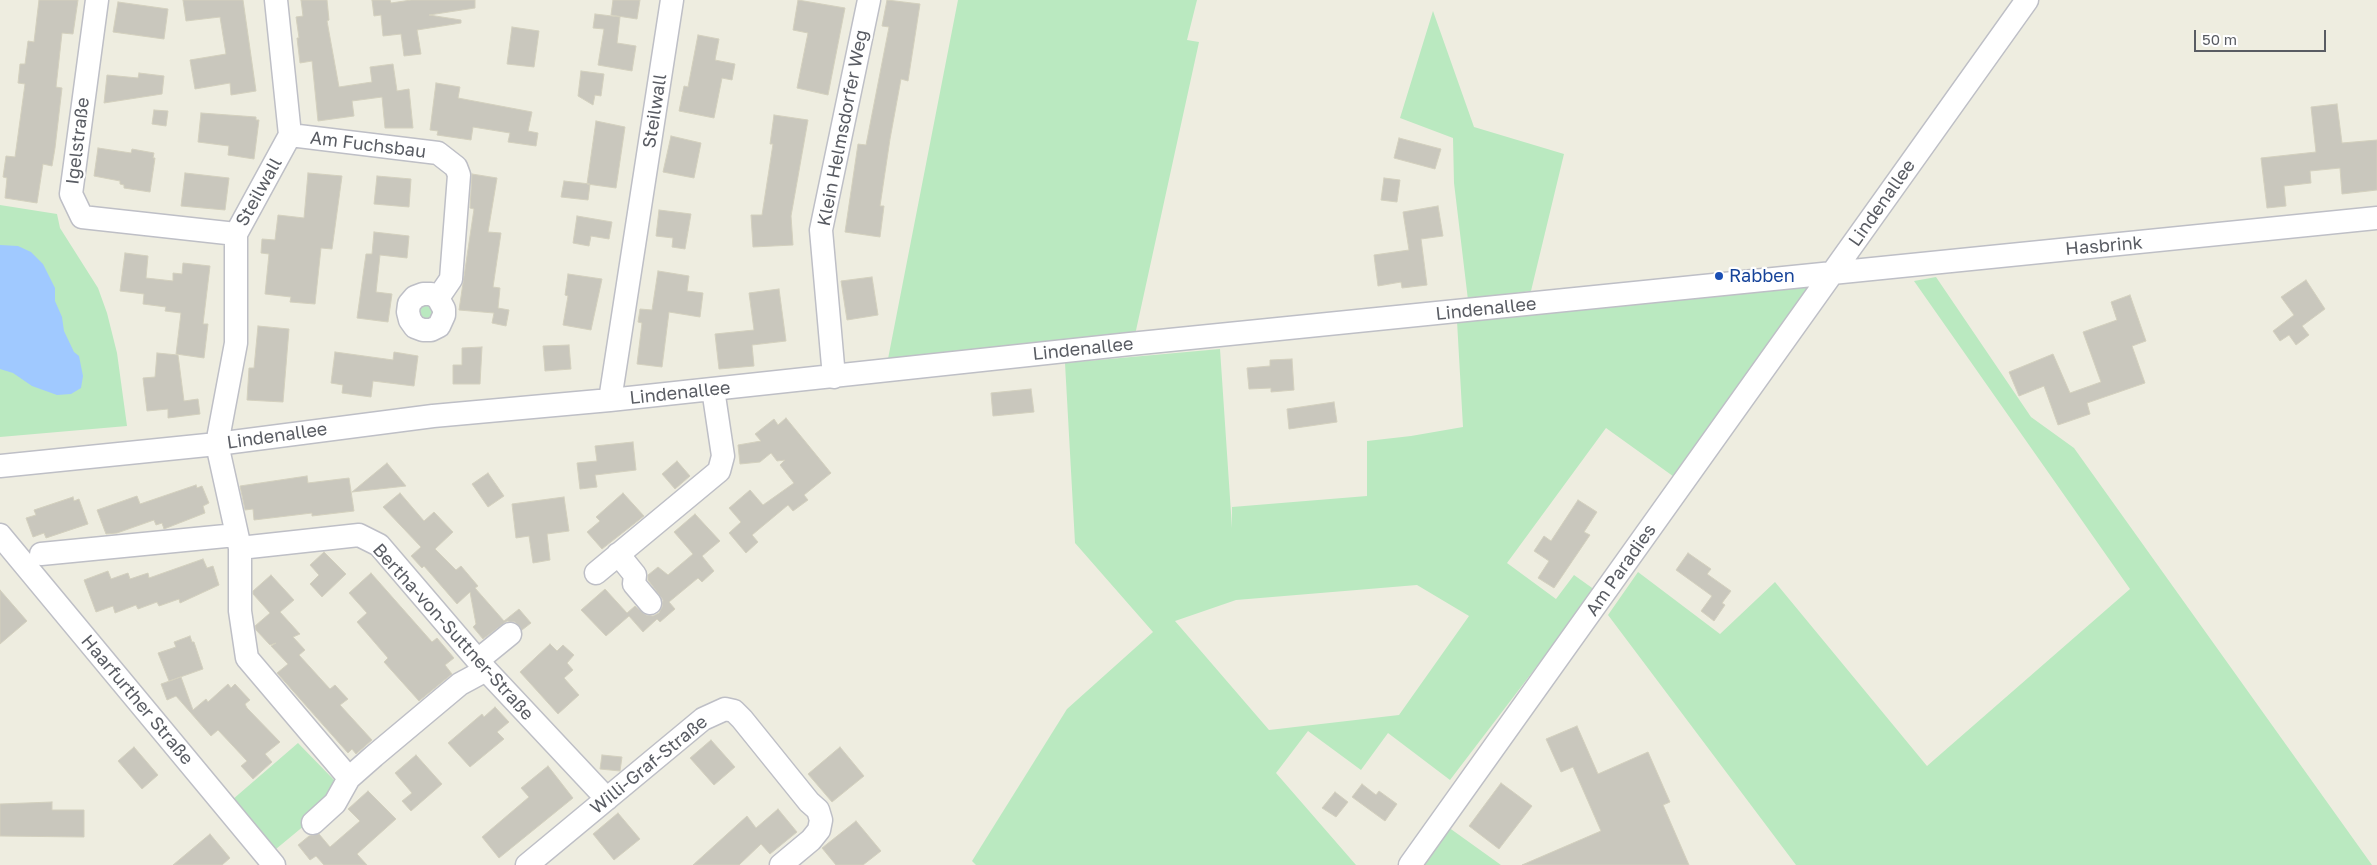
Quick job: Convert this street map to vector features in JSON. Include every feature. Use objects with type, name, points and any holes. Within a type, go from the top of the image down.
[{"type":"street","name":"Igelstraße","points":[[97,0],[71,194],[82,217],[236,234]]},
{"type":"street","points":[[276,0],[290,135]]},
{"type":"street","name":"Steilwall","points":[[610,400],[672,0]]},
{"type":"street","name":"Klein Helmsdorfer Weg","points":[[834,377],[821,230],[868,0]]},
{"type":"street","name":"Lindenallee","points":[[0,466],[217,444],[433,416],[713,390],[1120,345],[1831,274],[2026,0]]},
{"type":"street","name":"Steilwall","points":[[217,444],[236,343],[236,234],[290,135]]},
{"type":"street","name":"Am Fuchsbau","points":[[290,135],[438,154],[456,167],[459,175],[451,278],[438,298]]},
{"type":"street","name":"Hasbrink","points":[[1831,274],[2377,218]]},
{"type":"street","name":"Am Paradies","points":[[1410,865],[1831,274]]},
{"type":"street","points":[[596,572],[719,471],[723,456],[713,390]]},
{"type":"street","points":[[217,444],[238,542],[240,611],[247,658],[349,778]]},
{"type":"street","name":"Haarfurther Straße","points":[[0,535],[274,865]]},
{"type":"street","name":"Bertha-von-Suttner-Straße","points":[[41,554],[359,535],[378,546],[482,665],[607,799]]},
{"type":"street","points":[[618,554],[635,575],[634,584],[650,603]]},
{"type":"street","points":[[313,823],[335,803],[349,778],[482,665],[510,634]]},
{"type":"street","name":"Willi-Graf-Straße","points":[[527,865],[703,719],[720,710],[734,711],[809,802],[818,810],[821,820],[819,830],[811,840],[781,865]]},
{"type":"green space","points":[[958,0],[1197,0],[1187,40],[1199,42],[1135,335],[887,364]]},
{"type":"green space","points":[[1433,11],[1474,127],[1564,154],[1531,291],[1468,300],[1454,183],[1453,138],[1400,118]]},
{"type":"green space","points":[[0,205],[57,214],[60,228],[98,288],[107,313],[117,353],[127,426],[0,437]]},
{"type":"green space","points":[[1936,277],[2031,417],[2074,448],[2372,865],[1796,865],[1608,615],[1638,572],[1720,634],[1775,582],[1927,766],[2130,589],[1914,281]]},
{"type":"green space","points":[[1815,285],[1677,479],[1606,428],[1507,563],[1556,599],[1574,575],[1595,590],[1450,780],[1388,733],[1361,770],[1308,731],[1276,773],[1356,865],[976,865],[972,861],[1067,709],[1153,632],[1075,543],[1065,363],[1220,349],[1232,528],[1232,507],[1367,496],[1367,441],[1463,427],[1457,321]],"holes":[[[1417,585],[1469,616],[1399,715],[1269,730],[1175,621],[1236,600]]]},
{"type":"green space","points":[[422,304],[434,306],[432,320],[421,320],[418,309]]},
{"type":"green space","points":[[298,743],[336,782],[334,801],[276,849],[232,800]]},
{"type":"green space","points":[[1448,827],[1501,865],[1421,865]]},
{"type":"water","points":[[0,245],[18,246],[31,252],[43,264],[55,288],[55,301],[62,317],[64,331],[74,352],[79,356],[83,376],[81,388],[71,394],[57,395],[32,386],[13,373],[0,369]]},
{"type":"building","points":[[39,0],[78,0],[73,34],[62,33],[56,87],[62,88],[55,148],[52,166],[43,164],[37,203],[5,198],[7,178],[3,177],[6,156],[15,157],[25,84],[18,83],[20,64],[25,64],[28,41],[34,42]]},
{"type":"building","points":[[183,0],[243,0],[256,91],[231,95],[230,83],[195,89],[190,60],[226,54],[220,17],[186,21]]},
{"type":"building","points":[[301,0],[327,0],[329,20],[327,21],[339,87],[372,82],[370,67],[393,64],[397,91],[409,89],[413,128],[385,128],[382,97],[352,101],[354,116],[318,121],[312,61],[300,63],[296,17],[303,16]]},
{"type":"building","points":[[372,0],[390,0],[391,3],[411,0],[475,0],[475,8],[429,15],[461,20],[461,23],[417,30],[421,54],[404,56],[401,34],[383,36],[381,15],[374,16]]},
{"type":"building","points":[[613,0],[640,0],[637,19],[611,15]]},
{"type":"building","points":[[798,0],[845,8],[828,95],[797,88],[808,33],[793,30]]},
{"type":"building","points":[[887,0],[920,4],[908,81],[901,79],[890,139],[880,206],[884,206],[880,237],[845,232],[858,144],[866,145],[889,27],[882,26]]},
{"type":"building","points":[[118,2],[168,9],[164,39],[113,32]]},
{"type":"building","points":[[595,14],[620,17],[617,43],[636,46],[632,71],[598,65],[604,29],[593,28]]},
{"type":"building","points":[[512,27],[539,31],[534,67],[507,64]]},
{"type":"building","points":[[698,35],[719,39],[715,60],[735,64],[732,80],[722,78],[714,118],[679,111],[684,86],[688,87]]},
{"type":"building","points":[[581,71],[604,74],[601,96],[595,95],[593,105],[578,96]]},
{"type":"building","points":[[139,73],[164,76],[162,94],[104,103],[107,75],[138,78]]},
{"type":"building","points":[[436,83],[460,87],[458,98],[532,112],[528,131],[538,133],[536,146],[508,142],[510,133],[473,127],[471,140],[437,135],[438,131],[430,130]]},
{"type":"building","points":[[2337,104],[2342,143],[2377,140],[2377,190],[2342,194],[2340,168],[2310,171],[2311,183],[2284,186],[2286,206],[2267,208],[2261,158],[2316,152],[2311,107]]},
{"type":"building","points":[[154,110],[168,111],[166,126],[152,124]]},
{"type":"building","points":[[201,113],[256,117],[256,120],[259,120],[254,159],[228,155],[229,146],[198,142]]},
{"type":"building","points":[[774,115],[808,120],[791,216],[793,245],[753,247],[751,215],[762,215],[773,144],[770,144]]},
{"type":"building","points":[[596,121],[625,127],[616,188],[587,184]]},
{"type":"building","points":[[671,136],[701,143],[694,178],[663,172]]},
{"type":"building","points":[[1399,138],[1441,149],[1435,169],[1394,158]]},
{"type":"building","points":[[98,148],[131,153],[132,149],[154,153],[153,158],[155,158],[150,192],[124,188],[120,181],[94,176]]},
{"type":"building","points":[[185,173],[229,178],[225,210],[181,206]]},
{"type":"building","points":[[308,173],[342,176],[332,249],[321,248],[315,304],[290,302],[291,297],[265,294],[269,254],[261,253],[262,239],[275,240],[278,215],[304,218]]},
{"type":"building","points":[[472,174],[497,178],[488,232],[501,233],[493,287],[500,288],[498,308],[509,310],[506,326],[492,323],[494,313],[459,310],[474,209],[470,208]]},
{"type":"building","points":[[377,176],[411,179],[409,207],[374,204]]},
{"type":"building","points":[[1384,178],[1400,180],[1397,202],[1381,200]]},
{"type":"building","points":[[564,181],[590,184],[588,200],[561,197]]},
{"type":"building","points":[[1438,206],[1443,236],[1421,239],[1427,285],[1402,288],[1401,282],[1378,286],[1374,255],[1409,250],[1403,212]]},
{"type":"building","points":[[659,210],[691,214],[685,249],[672,247],[673,238],[656,236]]},
{"type":"building","points":[[577,216],[612,222],[609,239],[591,236],[589,246],[573,243]]},
{"type":"building","points":[[374,232],[409,236],[407,258],[380,255],[376,292],[392,294],[388,322],[357,318],[366,254],[372,254]]},
{"type":"building","points":[[125,253],[148,256],[146,278],[173,281],[173,273],[182,274],[183,263],[210,266],[203,324],[208,324],[204,358],[176,354],[181,313],[165,311],[166,307],[143,304],[144,294],[120,291]]},
{"type":"building","points":[[658,271],[689,276],[687,291],[703,293],[700,317],[669,312],[662,367],[637,364],[642,323],[638,322],[640,309],[652,310]]},
{"type":"building","points":[[568,274],[602,279],[591,330],[563,325],[568,296],[565,295]]},
{"type":"building","points":[[872,277],[878,315],[847,320],[841,281]]},
{"type":"building","points":[[2306,280],[2325,309],[2302,326],[2309,335],[2296,345],[2289,335],[2280,341],[2273,331],[2294,315],[2281,297]]},
{"type":"building","points":[[779,289],[786,341],[752,345],[754,366],[719,369],[715,334],[754,330],[749,293]]},
{"type":"building","points":[[2130,295],[2146,341],[2132,346],[2145,383],[2087,403],[2090,414],[2058,425],[2044,386],[2019,396],[2009,372],[2053,354],[2070,393],[2101,382],[2083,332],[2117,320],[2111,302]]},
{"type":"building","points":[[258,326],[289,329],[283,402],[247,400],[249,368],[254,368]]},
{"type":"building","points":[[569,345],[571,369],[545,371],[543,346]]},
{"type":"building","points":[[482,347],[480,384],[453,384],[453,365],[462,365],[462,348]]},
{"type":"building","points":[[335,352],[393,360],[394,352],[418,356],[414,386],[373,381],[371,397],[342,393],[343,385],[331,383]]},
{"type":"building","points":[[157,353],[178,355],[184,401],[198,399],[200,414],[168,418],[168,409],[147,411],[143,378],[155,377]]},
{"type":"building","points":[[1292,359],[1294,390],[1271,392],[1271,388],[1249,389],[1247,368],[1270,366],[1270,360]]},
{"type":"building","points":[[1031,389],[1034,412],[993,416],[991,393]]},
{"type":"building","points":[[1334,402],[1337,422],[1289,429],[1287,409]]},
{"type":"building","points":[[786,418],[831,473],[804,495],[808,500],[793,511],[788,505],[752,535],[758,542],[746,553],[729,533],[741,522],[729,508],[750,490],[763,505],[794,483],[780,465],[785,460],[777,461],[771,453],[760,462],[740,464],[738,445],[761,441],[755,434],[774,419],[778,425]]},
{"type":"building","points":[[633,442],[636,470],[595,475],[597,487],[580,489],[577,463],[597,461],[595,446]]},
{"type":"building","points":[[677,461],[690,476],[675,489],[662,474]]},
{"type":"building","points":[[387,463],[406,486],[352,492]]},
{"type":"building","points":[[488,473],[504,496],[488,507],[472,484]]},
{"type":"building","points":[[307,476],[308,483],[349,478],[354,511],[312,516],[312,513],[254,520],[253,509],[245,510],[240,486]]},
{"type":"building","points":[[196,485],[197,488],[202,486],[209,503],[203,506],[205,513],[164,529],[162,523],[156,525],[154,520],[117,533],[106,534],[97,510],[137,496],[140,504]]},
{"type":"building","points":[[400,493],[424,521],[434,512],[453,532],[435,549],[456,570],[461,566],[478,586],[475,588],[504,621],[519,609],[531,623],[522,630],[515,622],[507,621],[483,639],[473,627],[476,624],[470,592],[457,604],[424,566],[422,568],[411,556],[421,547],[383,507]]},
{"type":"building","points":[[623,493],[644,516],[602,549],[587,532],[600,521],[596,517]]},
{"type":"building","points":[[73,497],[74,501],[79,499],[88,524],[46,538],[44,533],[33,537],[26,518],[36,515],[34,510]]},
{"type":"building","points":[[564,497],[569,531],[547,534],[550,560],[533,563],[529,536],[516,538],[512,504]]},
{"type":"building","points":[[1578,500],[1597,512],[1584,532],[1590,535],[1554,588],[1538,578],[1549,561],[1534,551],[1544,536],[1551,541]]},
{"type":"building","points":[[695,514],[720,541],[702,556],[714,571],[702,582],[698,578],[669,602],[675,609],[660,622],[657,619],[643,632],[629,616],[606,636],[581,610],[605,589],[627,613],[635,606],[646,615],[653,616],[659,613],[663,600],[648,580],[648,575],[658,567],[668,575],[693,554],[674,532]]},
{"type":"building","points":[[324,552],[346,574],[322,597],[310,584],[319,575],[310,565]]},
{"type":"building","points":[[1688,553],[1711,569],[1707,574],[1731,591],[1722,603],[1725,605],[1714,621],[1701,611],[1712,596],[1676,570]]},
{"type":"building","points":[[203,559],[207,568],[213,566],[219,585],[180,603],[179,599],[159,606],[157,602],[138,609],[136,605],[115,613],[113,606],[96,612],[84,580],[108,571],[111,579],[128,573],[130,579],[148,573],[149,578]]},
{"type":"building","points":[[371,573],[432,642],[437,638],[454,658],[445,665],[452,674],[419,701],[384,662],[388,658],[357,622],[367,613],[349,593]]},
{"type":"building","points":[[271,575],[294,600],[280,612],[300,634],[293,637],[305,650],[299,655],[330,689],[335,685],[348,699],[340,705],[372,740],[356,754],[352,749],[348,753],[277,673],[288,664],[271,646],[276,643],[270,645],[256,630],[255,626],[270,613],[253,594],[253,591]]},
{"type":"building","points":[[0,590],[27,621],[0,644]]},
{"type":"building","points":[[190,636],[192,642],[194,642],[203,669],[169,681],[158,653],[176,647],[174,642]]},
{"type":"building","points":[[550,644],[557,651],[563,645],[574,655],[567,663],[573,670],[564,678],[579,695],[558,714],[520,672]]},
{"type":"building","points":[[181,677],[193,710],[206,699],[208,702],[228,684],[231,688],[235,684],[250,700],[245,704],[247,708],[280,742],[265,754],[272,762],[253,779],[241,766],[247,761],[218,730],[211,736],[176,696],[167,700],[161,684]]},
{"type":"building","points":[[495,707],[509,722],[497,732],[504,739],[470,767],[448,743],[482,714],[484,717]]},
{"type":"building","points":[[1577,726],[1598,774],[1648,752],[1670,802],[1663,805],[1689,865],[1522,865],[1601,831],[1573,767],[1561,772],[1546,739]]},
{"type":"building","points":[[711,740],[735,767],[714,785],[690,758]]},
{"type":"building","points":[[134,747],[158,775],[142,789],[118,761]]},
{"type":"building","points":[[840,747],[864,776],[832,802],[808,774]]},
{"type":"building","points":[[416,755],[442,784],[411,811],[402,801],[412,793],[395,773]]},
{"type":"building","points":[[602,755],[622,757],[620,771],[600,769]]},
{"type":"building","points":[[548,766],[573,798],[499,858],[482,837],[529,797],[521,788]]},
{"type":"building","points":[[1501,783],[1532,806],[1499,849],[1469,826]]},
{"type":"building","points":[[1362,784],[1376,795],[1379,791],[1397,804],[1385,821],[1352,797]]},
{"type":"building","points":[[368,791],[396,819],[357,854],[367,865],[324,865],[316,856],[310,860],[298,845],[309,836],[319,834],[330,847],[360,821],[348,809]]},
{"type":"building","points":[[1335,792],[1348,802],[1336,817],[1322,808]]},
{"type":"building","points":[[52,802],[52,810],[84,810],[84,837],[0,836],[0,804]]},
{"type":"building","points":[[778,809],[797,832],[770,854],[761,844],[739,865],[693,865],[747,816],[756,828]]},
{"type":"building","points":[[618,813],[640,839],[614,860],[593,834]]},
{"type":"building","points":[[856,821],[881,851],[863,865],[836,865],[822,848]]},
{"type":"building","points":[[210,834],[230,858],[222,865],[173,865]]},
{"type":"place","name":"Rabben","points":[[1719,276]]}]
